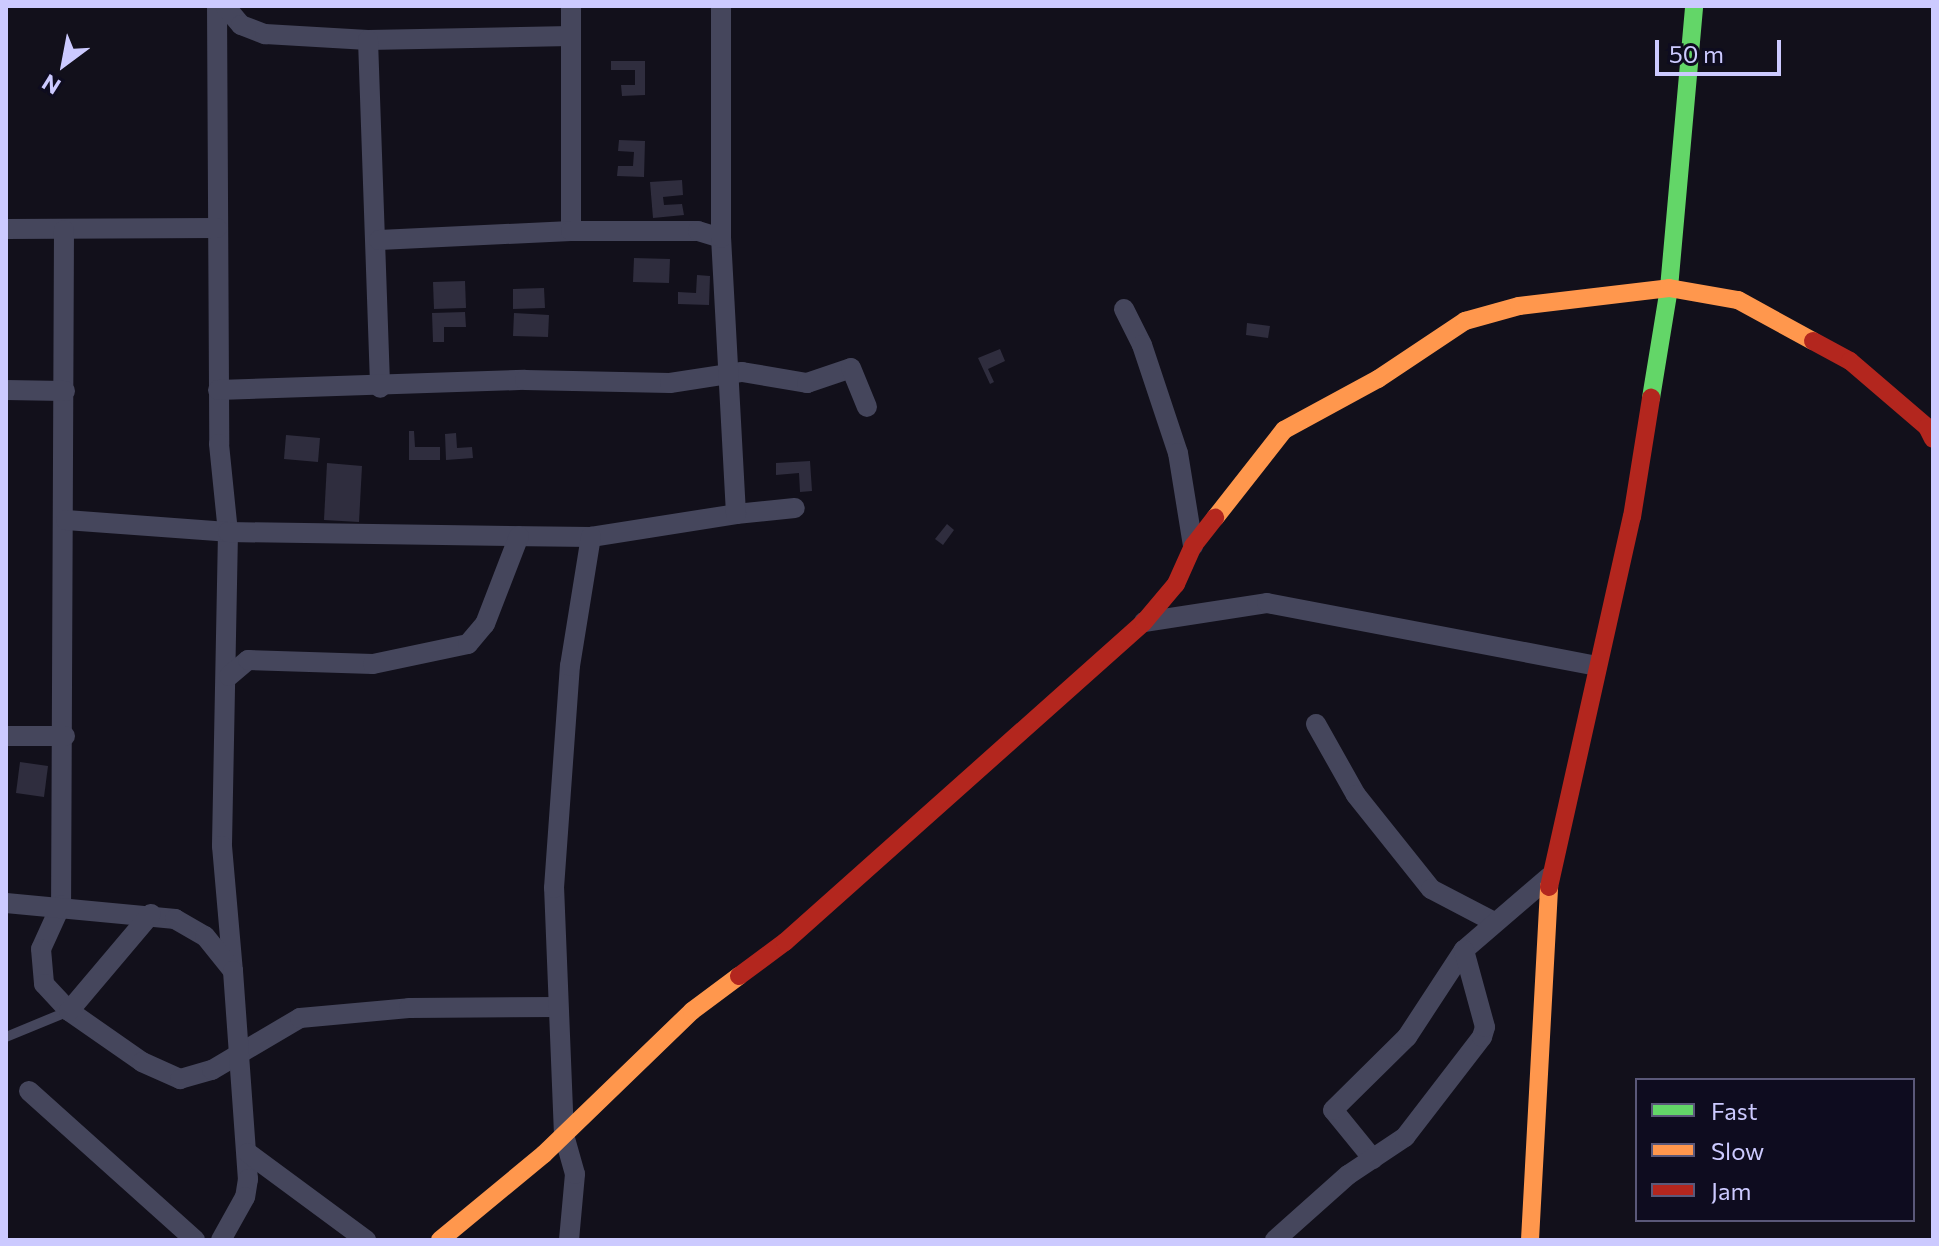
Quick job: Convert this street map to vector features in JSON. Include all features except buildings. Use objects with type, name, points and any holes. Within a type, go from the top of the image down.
[{"type":"street","points":[[217,6],[218,390],[228,532],[229,676],[222,846],[237,1054],[248,1153],[245,1197],[221,1240]]},
{"type":"street","points":[[225,6],[241,25],[265,34],[368,40],[571,36]]},
{"type":"street","points":[[571,6],[571,231]]},
{"type":"street","points":[[721,6],[721,238],[736,514]]},
{"type":"street","points":[[1530,1240],[1547,993],[1549,877],[1632,517],[1669,288],[1694,6]]},
{"type":"street","points":[[368,40],[379,240],[380,388]]},
{"type":"street","points":[[6,229],[217,228]]},
{"type":"street","points":[[64,230],[66,520],[61,905],[41,949],[40,975],[69,1011],[167,1076],[192,1077],[300,1018],[409,1008],[558,1007]]},
{"type":"street","points":[[379,240],[571,231],[698,231],[721,238]]},
{"type":"street","points":[[440,1240],[564,1135],[692,1011],[785,942],[1144,622],[1176,584],[1193,546],[1284,430],[1378,379],[1465,321],[1519,306],[1669,288],[1738,300],[1850,361],[1927,427],[1933,439]]},
{"type":"street","points":[[1124,309],[1142,345],[1178,453],[1193,546]]},
{"type":"street","points":[[218,390],[380,388],[525,380],[670,383],[727,373],[807,383],[851,368],[867,407]]},
{"type":"street","points":[[6,390],[65,391]]},
{"type":"street","points":[[66,520],[228,532],[591,537],[795,508]]},
{"type":"street","points":[[229,676],[248,660],[373,664],[468,644],[485,624],[519,536]]},
{"type":"street","points":[[569,1240],[575,1174],[564,1135],[554,888],[561,761],[575,624],[591,537]]},
{"type":"street","points":[[1144,622],[1267,603],[1597,666]]},
{"type":"street","points":[[1316,724],[1356,795],[1421,878],[1440,895],[1494,922]]},
{"type":"street","points":[[6,736],[65,736]]},
{"type":"street","points":[[1373,1159],[1333,1110],[1407,1037],[1464,950],[1549,877]]},
{"type":"street","points":[[6,903],[61,905],[175,919],[205,936],[233,971]]},
{"type":"street","points":[[69,1011],[151,914]]},
{"type":"street","points":[[1275,1240],[1373,1159],[1405,1137],[1485,1032],[1464,950]]},
{"type":"street","points":[[29,1091],[195,1240]]},
{"type":"street","points":[[248,1153],[366,1240]]},
{"type":"lane","points":[[6,1037],[69,1011]]},
{"type":"traffic: fast","points":[[1651,398],[1669,288],[1694,6]]},
{"type":"traffic: slow","points":[[1215,518],[1284,430],[1378,379],[1465,321],[1519,306],[1669,288],[1738,300],[1813,341]]},
{"type":"traffic: slow","points":[[1530,1240],[1549,887]]},
{"type":"traffic: slow","points":[[440,1240],[544,1154],[692,1011],[739,976]]},
{"type":"traffic: jam","points":[[1813,341],[1850,361],[1927,427],[1933,439]]},
{"type":"traffic: jam","points":[[1549,887],[1632,517],[1651,398]]},
{"type":"traffic: jam","points":[[739,976],[785,942],[1144,622],[1176,584],[1193,546],[1215,518]]}]
